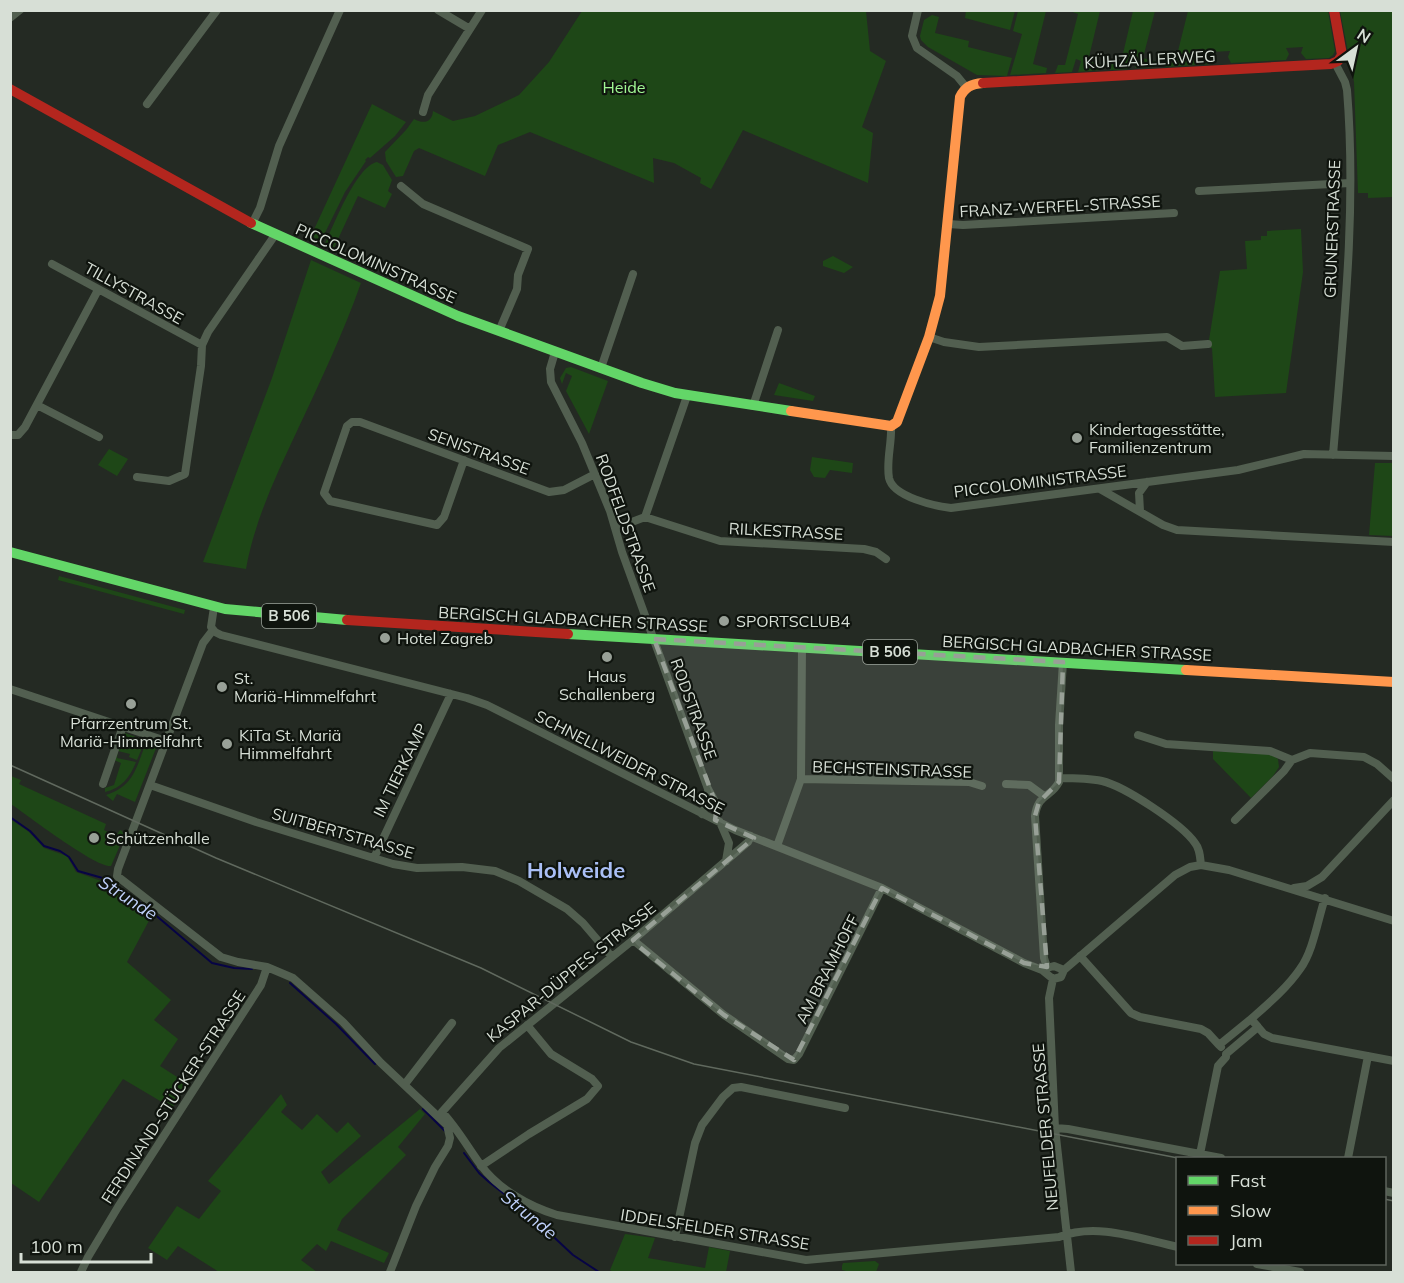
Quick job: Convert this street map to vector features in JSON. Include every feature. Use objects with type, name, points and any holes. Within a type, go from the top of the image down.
[{"type":"street","points":[[10,18],[20,10]]},
{"type":"street","points":[[147,104],[217,10]]},
{"type":"street","points":[[252,224],[260,208],[279,146],[340,10]]},
{"type":"street","points":[[438,10],[470,29]]},
{"type":"street","points":[[423,112],[428,95],[482,10]]},
{"type":"street","points":[[891,426],[900,416],[929,337],[942,283],[960,97],[966,87],[957,76],[924,55],[915,45],[912,36],[918,10]]},
{"type":"street","points":[[1334,10],[1342,55],[1335,63]]},
{"type":"street","name":"KÜHZÄLLERWEG","points":[[966,87],[973,84],[1335,63]]},
{"type":"street","name":"GRUNERSTRASSE","points":[[1333,455],[1348,261],[1350,183],[1347,90],[1335,63]]},
{"type":"street","name":"PICCOLOMINISTRASSE","points":[[10,89],[252,224],[443,310],[654,387],[687,396],[891,426],[888,458],[891,484],[902,493],[930,504],[960,507],[1100,489],[1238,470],[1299,455],[1394,456]]},
{"type":"street","points":[[1199,191],[1350,183]]},
{"type":"street","points":[[401,186],[423,204],[528,249],[518,275],[518,289],[499,331]]},
{"type":"street","name":"FRANZ-WERFEL-STRASSE","points":[[948,224],[1174,213]]},
{"type":"street","points":[[137,477],[169,481],[185,474],[202,345],[208,332],[275,235]]},
{"type":"street","name":"TILLYSTRASSE","points":[[52,264],[202,345]]},
{"type":"street","points":[[601,368],[633,274]]},
{"type":"street","points":[[10,435],[18,435],[22,432],[98,290]]},
{"type":"street","points":[[753,406],[778,330]]},
{"type":"street","points":[[929,337],[944,342],[979,347],[1167,337],[1182,346],[1208,344]]},
{"type":"street","name":"RODFELDSTRASSE","points":[[555,352],[550,369],[551,382],[595,474],[654,639]]},
{"type":"street","points":[[616,528],[645,517],[687,396]]},
{"type":"street","points":[[37,405],[99,437]]},
{"type":"street","name":"SENISTRASSE","points":[[464,460],[444,517],[437,525],[330,501],[326,498],[325,488],[347,426],[352,422],[360,422],[553,492],[564,490],[595,474]]},
{"type":"street","points":[[1140,511],[1139,493],[1146,482]]},
{"type":"street","points":[[1100,489],[1163,525],[1177,530],[1394,543]]},
{"type":"street","name":"RILKESTRASSE","points":[[645,517],[720,541],[864,549],[876,552],[886,559]]},
{"type":"street","name":"BERGISCH GLADBACHER STRASSE","points":[[10,552],[214,607],[354,621],[1394,682]]},
{"type":"street","points":[[214,607],[211,621],[213,630],[203,643],[117,876],[213,952],[230,960],[267,967],[293,978],[343,1022],[381,1063],[447,1125],[450,1138],[416,1206],[390,1272]]},
{"type":"street","name":"SCHNELLWEIDER STRASSE","points":[[213,630],[227,637],[477,701],[513,717],[702,814],[882,888],[1024,963],[1044,968]]},
{"type":"street","name":"RODSTRASSE","points":[[654,639],[708,789],[718,810],[718,821]]},
{"type":"street","points":[[777,846],[800,787],[802,647]]},
{"type":"street","points":[[1063,662],[1059,725],[1059,778],[1056,787],[1044,796],[1037,807],[1035,821],[1044,968],[1053,979],[1061,977],[1064,970],[1162,885],[1190,867],[1201,865],[1229,870],[1394,921]]},
{"type":"street","points":[[10,689],[166,741]]},
{"type":"street","name":"IM TIERKAMP","points":[[374,858],[451,694]]},
{"type":"street","points":[[103,784],[123,726]]},
{"type":"street","points":[[1138,735],[1166,744],[1270,751],[1292,760]]},
{"type":"street","points":[[1235,820],[1292,760],[1310,753],[1364,757],[1377,764],[1394,780]]},
{"type":"street","points":[[1059,778],[1102,781],[1132,795],[1185,832],[1199,848],[1201,865]]},
{"type":"street","name":"BECHSTEINSTRASSE","points":[[801,779],[969,782],[982,786]]},
{"type":"street","points":[[1006,784],[1029,785],[1044,796]]},
{"type":"street","name":"SUITBERTSTRASSE","points":[[150,785],[256,822],[405,866],[487,869],[503,874],[549,897],[567,909],[583,923],[612,957]]},
{"type":"street","points":[[702,814],[707,803],[708,789]]},
{"type":"street","points":[[1289,888],[1314,883],[1348,851],[1350,845],[1394,800]]},
{"type":"street","points":[[718,821],[729,843],[726,861]]},
{"type":"street","name":"KASPAR-DÜPPES-STRASSE","points":[[442,1112],[491,1055],[633,940],[748,842],[751,836]]},
{"type":"street","points":[[1314,883],[1325,898]]},
{"type":"street","name":"AM BRAMHOFF","points":[[633,940],[724,1015],[788,1059],[794,1060],[882,888]]},
{"type":"street","points":[[1219,1045],[1269,1003],[1301,969],[1307,957],[1325,898]]},
{"type":"street","points":[[1080,956],[1131,1013],[1140,1017],[1201,1029],[1208,1033],[1226,1054]]},
{"type":"street","points":[[1044,968],[1054,966],[1064,970]]},
{"type":"street","name":"FERDINAND-STÜCKER-STRASSE","points":[[81,1272],[130,1188],[261,985],[267,967]]},
{"type":"street","name":"NEUFELDER STRASSE","points":[[1053,979],[1049,998],[1055,1128],[1071,1272]]},
{"type":"street","points":[[1251,1019],[1264,1034],[1272,1038],[1394,1061]]},
{"type":"street","points":[[405,1084],[452,1023]]},
{"type":"street","points":[[481,1166],[587,1099],[598,1086],[592,1078],[551,1054],[527,1025]]},
{"type":"street","points":[[1200,1154],[1216,1071],[1226,1054],[1258,1027]]},
{"type":"street","points":[[1348,1157],[1368,1056]]},
{"type":"street","points":[[675,1237],[695,1143],[702,1125],[723,1097],[733,1088],[741,1087],[845,1108]]},
{"type":"street","name":"IDDELSFELDER STRASSE","points":[[442,1112],[457,1128],[481,1166],[511,1193],[539,1209],[596,1223],[806,1260],[1059,1237],[1092,1231],[1176,1246]]},
{"type":"street","points":[[1055,1128],[1068,1128],[1216,1157]]},
{"type":"street","points":[[1267,1265],[1300,1272]]},
{"type":"highlighted area","points":[[654,639],[1063,662],[1059,782],[1039,802],[1035,816],[1047,967],[1024,963],[882,888],[794,1060],[724,1015],[637,945],[633,940],[754,838],[715,820],[717,807]]},
{"type":"green space","points":[[966,10],[1015,11],[1010,30],[965,18]]},
{"type":"green space","name":"Heide","points":[[582,11],[866,11],[870,51],[886,61],[862,127],[873,133],[868,183],[743,130],[711,189],[700,183],[701,178],[674,163],[653,158],[654,183],[530,132],[498,145],[485,176],[419,148],[414,151],[403,176],[396,177],[386,161],[385,152],[414,119],[421,122],[429,120],[433,111],[453,121],[475,116],[519,95],[549,62]]},
{"type":"green space","points":[[1018,11],[1046,11],[1033,64],[1047,68],[1046,73],[1010,75],[1022,34],[1013,31]]},
{"type":"green space","points":[[1070,11],[1100,11],[1088,61],[1102,65],[1101,70],[1078,72],[1081,61],[1076,59],[1072,72],[1055,73],[1058,65],[1065,65],[1078,14]]},
{"type":"green space","points":[[1133,11],[1155,11],[1143,58],[1157,62],[1156,67],[1135,68],[1138,57],[1131,55],[1128,69],[1110,70],[1112,62],[1121,62]]},
{"type":"green space","points":[[1188,11],[1328,11],[1335,51],[1329,58],[1306,59],[1301,53],[1303,47],[1286,48],[1289,54],[1286,60],[1231,63],[1228,57],[1230,51],[1211,52],[1214,58],[1213,64],[1165,67],[1167,62],[1175,63]]},
{"type":"green space","points":[[1340,11],[1393,11],[1393,197],[1368,198],[1368,193],[1358,193],[1354,82]]},
{"type":"green space","points":[[932,15],[939,17],[935,33],[969,41],[968,47],[1012,58],[1007,76],[977,75],[928,47],[920,36],[924,20]]},
{"type":"green space","points":[[372,104],[406,122],[395,136],[365,160],[345,192],[321,241],[311,236]]},
{"type":"green space","points":[[377,162],[383,165],[392,180],[388,191],[392,194],[385,208],[358,196],[333,250],[324,246],[353,185],[369,166]]},
{"type":"green space","points":[[1301,229],[1303,272],[1286,393],[1215,397],[1212,348],[1210,348],[1209,340],[1220,271],[1247,269],[1245,241],[1261,240],[1261,236],[1267,236],[1267,231]]},
{"type":"green space","points":[[833,256],[853,267],[844,273],[823,266],[823,261]]},
{"type":"green space","points":[[311,260],[361,283],[331,358],[267,498],[246,569],[203,562],[272,378]]},
{"type":"green space","points":[[571,367],[608,381],[589,434],[566,391],[572,376],[566,373],[562,384],[560,378],[566,368]]},
{"type":"green space","points":[[779,383],[815,396],[813,401],[774,395]]},
{"type":"green space","points":[[109,449],[128,459],[117,476],[98,465]]},
{"type":"green space","points":[[812,457],[853,463],[852,473],[830,470],[825,478],[814,477],[810,470]]},
{"type":"green space","points":[[1375,463],[1393,463],[1393,536],[1369,535]]},
{"type":"green space","points":[[59,576],[185,610],[184,614],[58,580]]},
{"type":"green space","points":[[125,733],[144,740],[144,743],[137,760],[129,757],[130,754],[118,751],[117,758],[136,762],[125,781],[105,792],[105,788],[114,785],[121,763],[114,760],[122,735]]},
{"type":"green space","points":[[148,739],[158,743],[135,802],[117,794],[113,801],[106,795],[124,786],[130,779]]},
{"type":"green space","points":[[1213,751],[1271,754],[1278,759],[1279,767],[1251,798],[1213,759]]},
{"type":"green space","points":[[11,776],[21,780],[19,784],[106,824],[104,830],[116,836],[120,830],[122,831],[124,836],[111,866],[91,859],[11,804]]},
{"type":"green space","points":[[10,819],[29,832],[44,848],[67,856],[76,872],[107,883],[152,915],[127,962],[171,1000],[154,1020],[178,1039],[160,1066],[188,1084],[172,1108],[123,1079],[39,1202],[11,1183]]},
{"type":"green space","points":[[281,1094],[287,1105],[281,1112],[302,1130],[317,1114],[337,1133],[348,1122],[361,1136],[321,1172],[329,1184],[420,1109],[425,1114],[398,1147],[406,1155],[342,1219],[337,1230],[389,1253],[384,1263],[331,1241],[326,1251],[317,1244],[301,1260],[317,1272],[219,1272],[178,1246],[167,1260],[148,1248],[177,1206],[199,1219],[221,1191],[208,1181]]},
{"type":"green space","points":[[625,1234],[655,1238],[648,1258],[705,1268],[709,1247],[730,1251],[726,1272],[613,1272],[610,1270]]},
{"type":"green space","points":[[875,1261],[879,1264],[876,1272],[842,1270],[843,1263]]},
{"type":"waterway","name":"Strunde","points":[[10,817],[30,831],[44,846],[60,851],[69,857],[78,871],[106,879],[146,907],[212,963],[252,969]]},
{"type":"waterway","name":"Strunde","points":[[290,983],[336,1024],[375,1064]]},
{"type":"waterway","name":"Strunde","points":[[423,1109],[445,1131]]},
{"type":"waterway","name":"Strunde","points":[[464,1153],[489,1182],[527,1212],[573,1255],[599,1272]]},
{"type":"tram line","points":[[10,765],[216,858],[481,968],[631,1042],[694,1064],[1176,1158]]},
{"type":"tram line","points":[[1386,1199],[1394,1201]]},
{"type":"traffic: fast","points":[[251,223],[458,316],[642,383],[675,393],[791,411]]},
{"type":"traffic: fast","points":[[10,552],[225,609],[347,620]]},
{"type":"traffic: fast","points":[[568,634],[1186,670]]},
{"type":"traffic: slow","points":[[791,411],[891,426],[897,422],[929,337],[940,296],[960,97],[969,87],[983,83]]},
{"type":"traffic: slow","points":[[1186,670],[1394,682]]},
{"type":"traffic: jam","points":[[983,83],[1331,64],[1338,61],[1342,55],[1334,10]]},
{"type":"traffic: jam","points":[[10,89],[251,223]]},
{"type":"traffic: jam","points":[[347,620],[568,634]]},
{"type":"place","name":"Kindertagesstätte, Familienzentrum","points":[[1077,438]]},
{"type":"place","name":"SPORTSCLUB4","points":[[724,621]]},
{"type":"place","name":"Hotel Zagreb","points":[[385,638]]},
{"type":"place","name":"Haus Schallenberg","points":[[607,657]]},
{"type":"place","name":"St. Mariä-Himmelfahrt","points":[[222,687]]},
{"type":"place","name":"Pfarrzentrum St. Mariä-Himmelfahrt","points":[[131,704]]},
{"type":"place","name":"KiTa St. Mariä Himmelfahrt","points":[[227,744]]},
{"type":"place","name":"Schützenhalle","points":[[94,838]]},
{"type":"district","name":"Holweide","points":[[576,870]]}]
